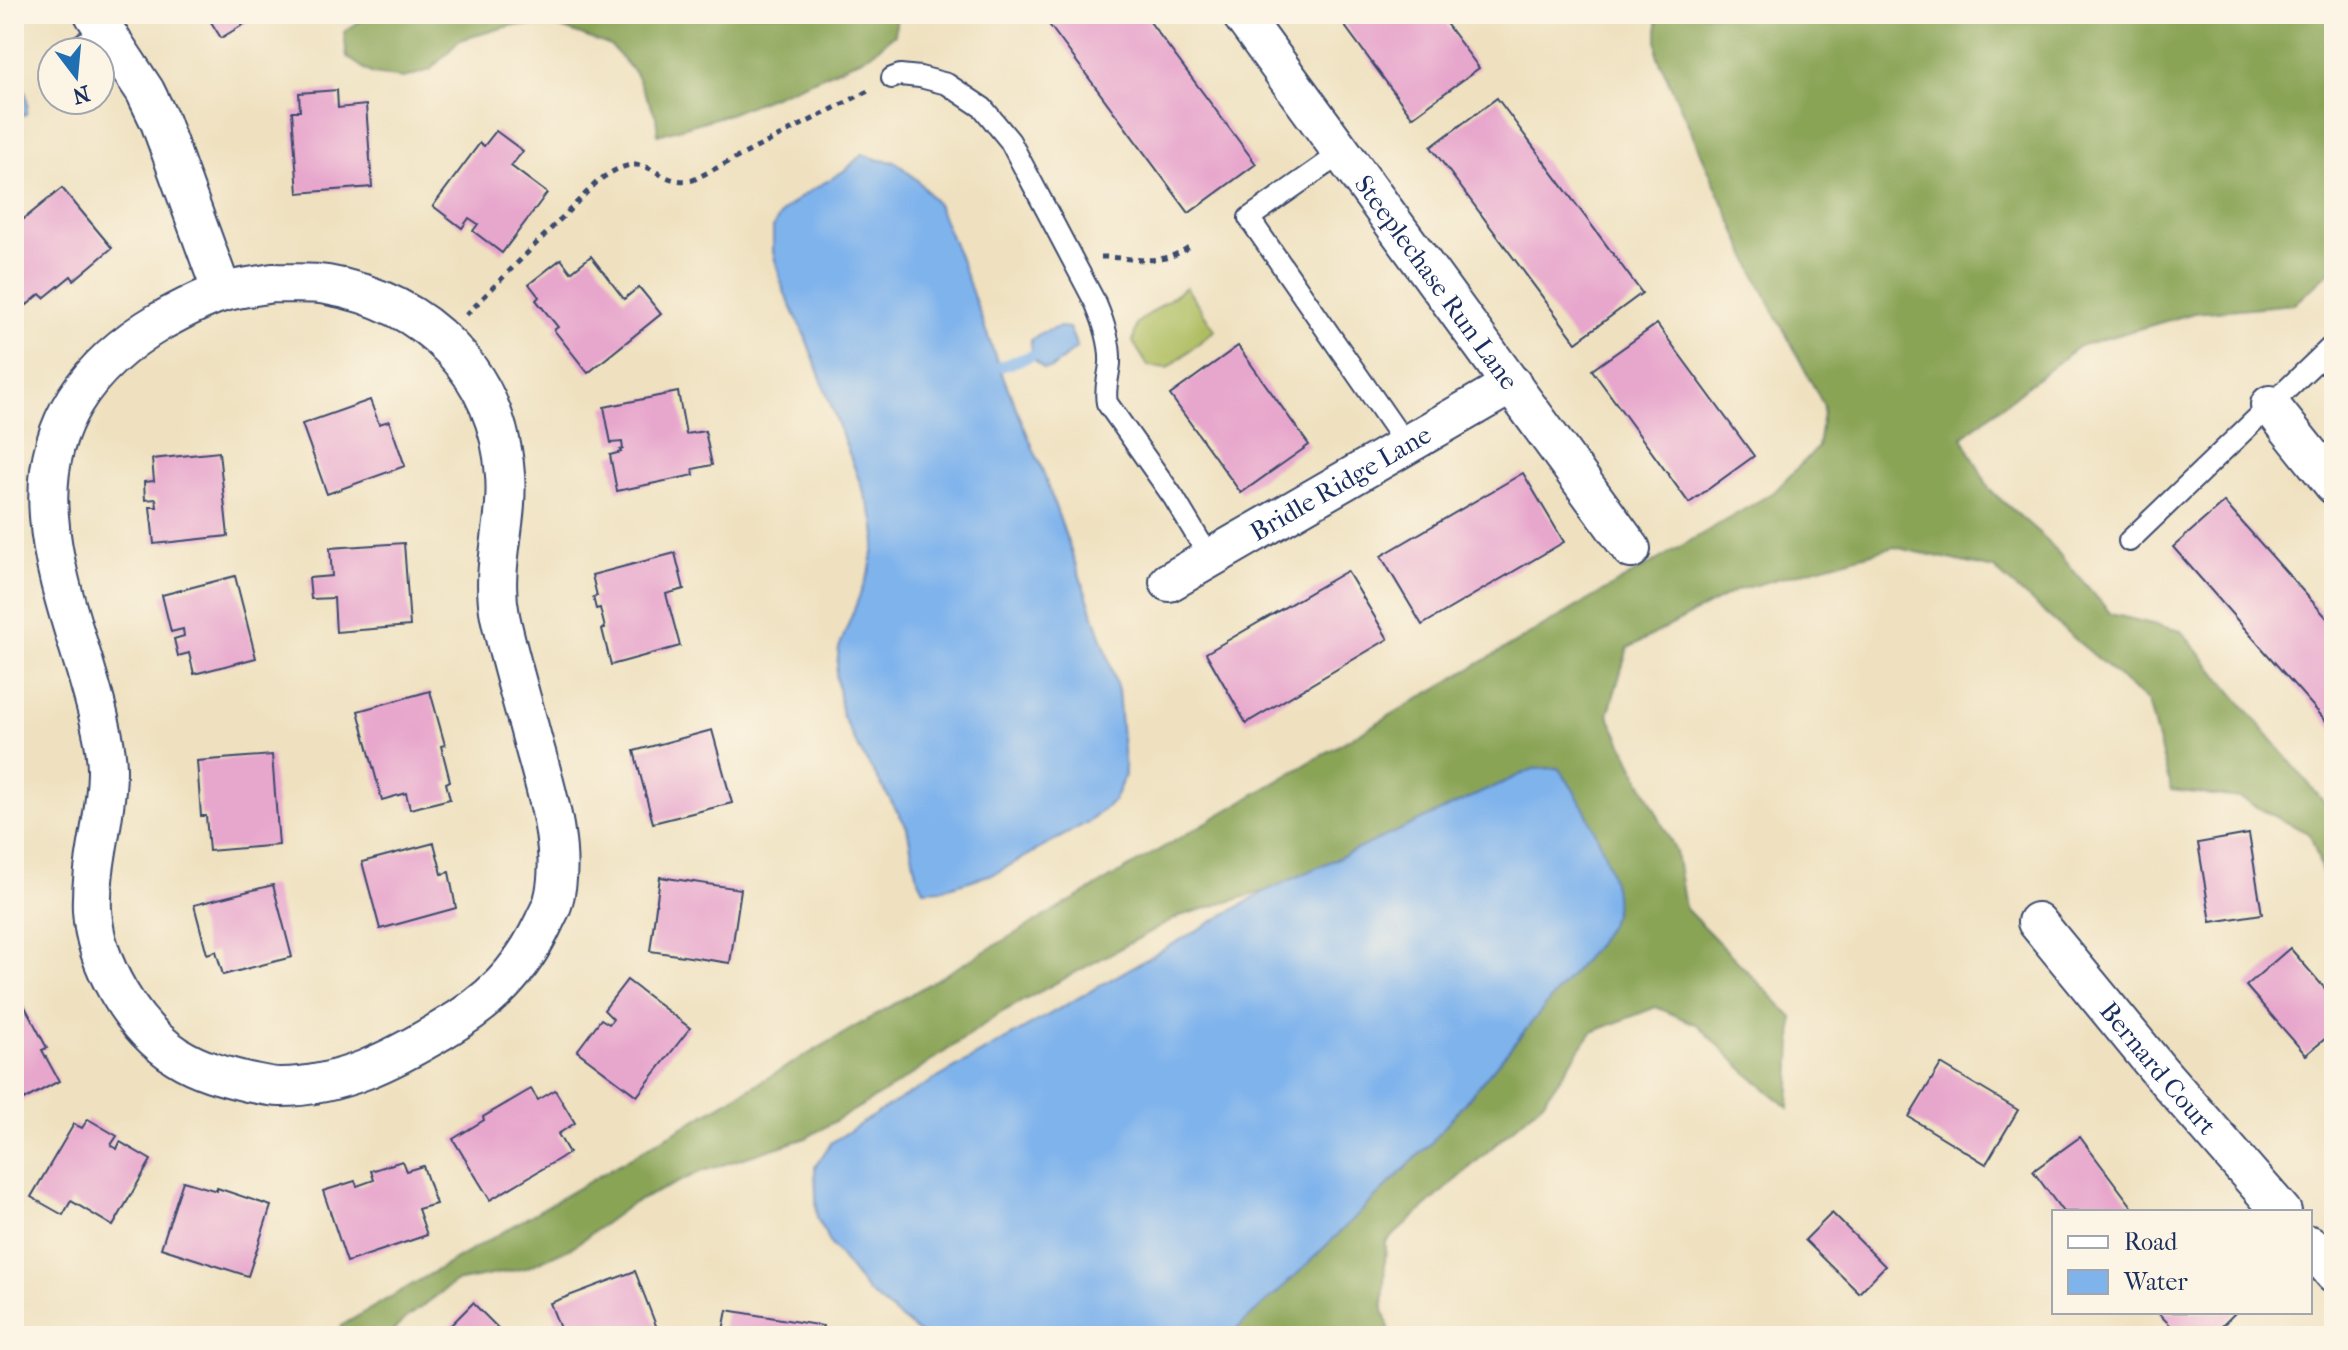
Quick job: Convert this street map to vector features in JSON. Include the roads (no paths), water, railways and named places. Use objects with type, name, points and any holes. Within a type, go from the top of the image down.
[{"type":"street","name":"Steeplechase Run Lane","points":[[1241,14],[1631,549]]},
{"type":"street","points":[[100,22],[145,91],[160,122],[222,292]]},
{"type":"street","points":[[273,283],[324,284],[366,295],[411,314],[443,338],[462,359],[486,400],[499,433],[506,477],[497,563],[497,598],[549,800],[558,855],[553,900],[534,942],[508,980],[472,1013],[393,1060],[337,1081],[277,1088],[214,1074],[177,1056],[147,1031],[126,1005],[104,961],[92,916],[93,875],[108,769],[101,726],[57,567],[49,519],[48,479],[58,437],[88,380],[136,336],[179,311],[222,292],[273,283]]},
{"type":"street","name":"Bridle Ridge Lane","points":[[1169,582],[1512,384]]},
{"type":"street","points":[[2270,405],[2334,485]]},
{"type":"street","name":"Bernard Court","points":[[2037,922],[2161,1073],[2280,1210]]},
{"type":"street","points":[[2312,1247],[2334,1273]]},
{"type":"lane","points":[[86,36],[100,22]]},
{"type":"lane","points":[[892,78],[900,75],[920,77],[947,84],[983,108],[1010,141],[1106,327],[1110,362],[1107,403],[1174,498],[1210,558]]},
{"type":"lane","points":[[1343,152],[1249,218],[1406,445]]},
{"type":"lane","points":[[2129,541],[2334,344]]},
{"type":"water","points":[[14,75],[24,88],[27,103],[26,114],[14,119]]},
{"type":"water","points":[[862,154],[896,162],[918,181],[937,204],[999,367],[1042,469],[1118,691],[1125,775],[1114,800],[1090,821],[996,873],[942,889],[924,890],[916,874],[907,827],[842,715],[836,675],[839,648],[870,569],[876,537],[874,520],[805,336],[783,289],[773,252],[773,227],[783,211],[847,169]]},
{"type":"water","points":[[1059,327],[1069,328],[1077,347],[1052,368],[1044,369],[1031,356],[1031,340]]},
{"type":"water","points":[[1558,768],[1587,815],[1611,876],[1615,910],[1598,943],[1431,1143],[1229,1336],[923,1336],[869,1293],[831,1245],[817,1218],[815,1167],[831,1143],[885,1108],[1268,890],[1533,769]]},
{"type":"waterway","points":[[999,367],[1031,356]]}]
